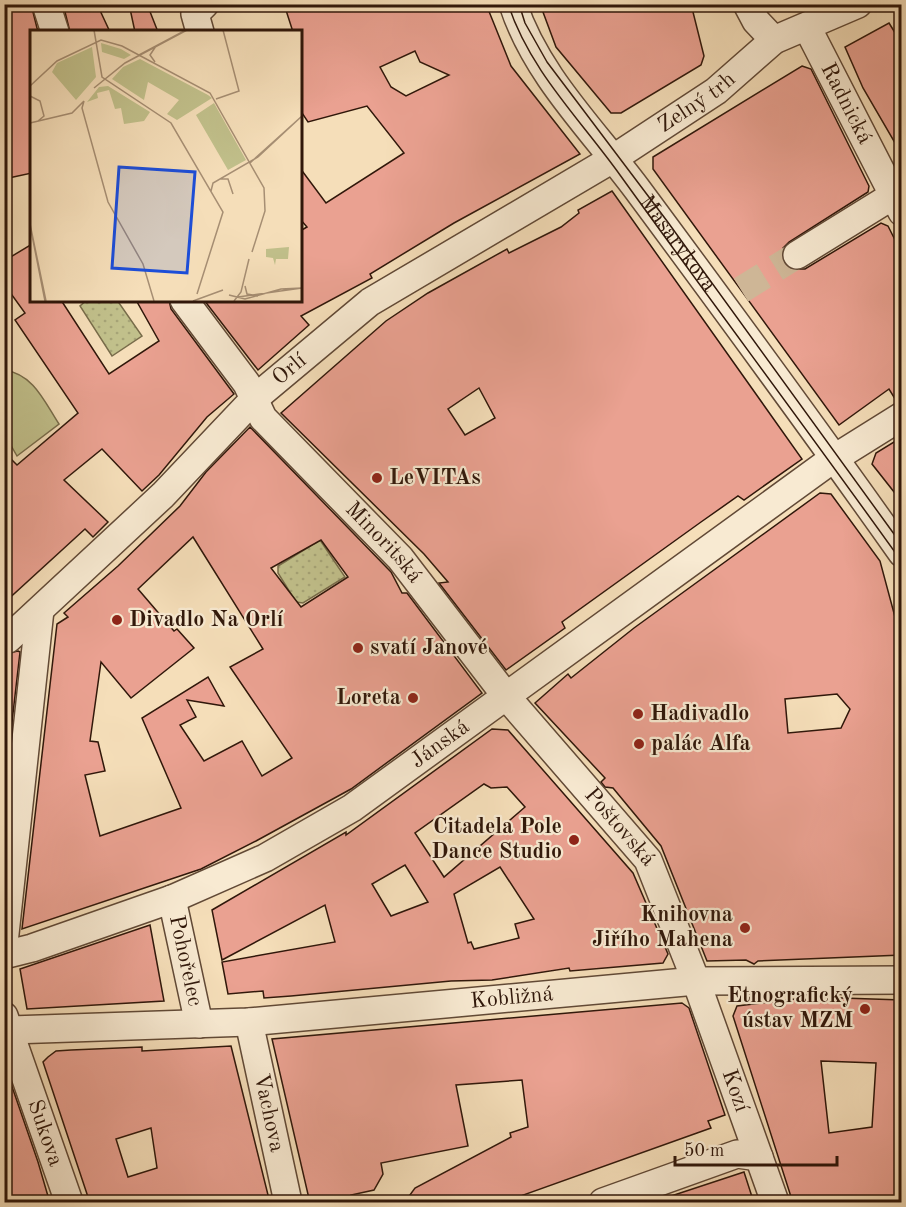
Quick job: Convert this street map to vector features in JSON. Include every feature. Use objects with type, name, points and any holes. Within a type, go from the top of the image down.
[{"type":"street","points":[[46,4],[53,30]]},
{"type":"street","points":[[199,30],[195,14],[205,4]]},
{"type":"street","name":"Masarykova","points":[[513,4],[520,26],[541,64],[614,158],[731,297],[833,459],[902,553]]},
{"type":"street","points":[[747,4],[756,21],[774,40]]},
{"type":"street","name":"Zelný trh","points":[[614,158],[716,91],[774,40],[858,4]]},
{"type":"street","name":"Radnická","points":[[807,27],[898,203]]},
{"type":"street","name":"Orlí","points":[[8,639],[163,495],[254,399],[370,302],[614,158]]},
{"type":"street","points":[[797,255],[898,203]]},
{"type":"street","name":"Minoritská","points":[[186,302],[247,384],[263,418],[400,558],[506,696]]},
{"type":"street","name":"Jánská","points":[[4,955],[32,948],[172,899],[265,858],[352,808],[833,459],[902,416]]},
{"type":"street","points":[[4,943],[40,610]]},
{"type":"street","name":"Poštovská","points":[[506,696],[648,860],[696,981]]},
{"type":"street","name":"Pohořelec","points":[[172,899],[199,1024]]},
{"type":"street","name":"Kobližná","points":[[8,1023],[121,1015],[199,1024],[249,1022],[696,981],[902,980]]},
{"type":"street","name":"Kozí","points":[[696,981],[775,1203]]},
{"type":"street","name":"Vachova","points":[[249,1022],[288,1203]]},
{"type":"street","name":"Sukova","points":[[8,1023],[69,1203]]},
{"type":"street","points":[[603,1203],[737,1154],[759,1157]]},
{"type":"shaded area","points":[[85,302],[118,302],[142,336],[112,356],[80,306]]},
{"type":"shaded area","points":[[5,370],[24,377],[31,383],[59,424],[17,456],[5,435]]},
{"type":"shaded area","points":[[320,540],[345,577],[303,603],[296,602],[278,573],[278,566]]},
{"type":"building","points":[[4,4],[31,4],[38,30],[30,30],[30,173],[4,179]]},
{"type":"building","points":[[63,4],[97,4],[109,30],[70,30]]},
{"type":"building","points":[[129,4],[147,4],[157,30],[135,30]]},
{"type":"building","points":[[284,4],[486,4],[511,66],[580,154],[454,223],[370,274],[372,278],[301,316],[309,325],[258,370],[206,302],[302,302],[302,230],[307,227],[302,221],[302,171],[326,203],[404,153],[367,106],[308,122],[302,113],[302,30],[292,30]],"holes":[[[415,51],[420,62],[449,75],[406,96],[391,87],[380,67]]]},
{"type":"building","points":[[540,4],[691,4],[704,56],[701,65],[621,113],[611,113],[556,47]]},
{"type":"building","points":[[889,23],[902,44],[902,155],[863,88],[845,47]]},
{"type":"building","points":[[802,66],[811,69],[869,186],[868,192],[789,242],[783,248],[783,263],[790,269],[805,269],[881,223],[888,226],[902,254],[902,400],[897,402],[889,389],[839,425],[653,169],[653,157]]},
{"type":"building","points":[[612,191],[802,459],[744,500],[738,496],[701,522],[562,622],[565,628],[506,670],[439,583],[448,582],[424,554],[281,413],[386,321],[428,293],[507,249],[509,253],[561,227],[579,213],[578,210]],"holes":[[[479,388],[495,418],[465,435],[448,409]]]},
{"type":"building","points":[[30,245],[30,302],[62,302],[109,374],[159,341],[137,302],[169,302],[171,309],[234,394],[207,417],[159,475],[142,491],[102,449],[64,480],[108,522],[93,537],[85,529],[4,603],[4,452],[17,465],[78,413],[15,320],[25,313],[4,284],[4,261]]},
{"type":"building","points":[[250,427],[391,572],[402,593],[407,593],[482,693],[351,789],[256,841],[201,869],[22,929],[57,624],[68,617],[64,613],[118,566],[180,506],[206,472]],"holes":[[[193,537],[263,649],[230,667],[292,758],[262,776],[242,741],[204,761],[180,725],[196,717],[187,700],[224,706],[208,677],[142,718],[181,808],[100,836],[85,775],[105,771],[98,742],[90,741],[101,662],[131,698],[194,648],[177,629],[174,631],[138,589]],[[321,540],[348,577],[301,607],[271,568]]]},
{"type":"building","points":[[902,437],[902,502],[872,464],[876,453]]},
{"type":"building","points":[[820,493],[831,494],[880,561],[902,643],[902,955],[758,961],[754,964],[746,960],[707,961],[661,846],[613,788],[605,787],[601,782],[605,778],[535,703],[568,674],[571,678],[634,628]],"holes":[[[837,694],[850,709],[841,728],[788,733],[785,699]]]},
{"type":"building","points":[[20,652],[4,792],[4,654]]},
{"type":"building","points":[[492,729],[508,730],[633,873],[668,954],[663,963],[570,971],[569,968],[492,980],[451,981],[264,998],[263,991],[228,994],[222,962],[335,942],[325,905],[222,960],[212,910],[346,832],[346,835]],"holes":[[[484,784],[491,788],[507,787],[525,807],[444,877],[415,833]],[[405,865],[428,902],[391,916],[372,884]],[[500,867],[534,919],[515,924],[519,938],[474,949],[471,942],[468,943],[454,894]]]},
{"type":"building","points":[[150,925],[164,1001],[27,1009],[20,969]]},
{"type":"building","points":[[812,997],[902,1000],[902,1202],[793,1203],[733,1016],[737,1006]],"holes":[[[821,1061],[876,1063],[872,1127],[829,1133]]]},
{"type":"building","points":[[682,1003],[689,1008],[725,1115],[708,1121],[711,1128],[501,1203],[404,1203],[415,1188],[511,1137],[510,1133],[528,1127],[522,1080],[456,1085],[468,1146],[381,1163],[383,1174],[374,1190],[351,1195],[353,1203],[310,1203],[272,1039]]},
{"type":"building","points":[[231,1046],[270,1203],[90,1203],[43,1062],[56,1051],[142,1047],[142,1051]],"holes":[[[151,1128],[157,1168],[128,1177],[116,1139]]]},
{"type":"building","points":[[8,1075],[50,1203],[4,1203],[4,1076]]},
{"type":"building","points":[[744,1172],[754,1203],[663,1203],[662,1199]]},
{"type":"tunnel","points":[[741,290],[797,255]]},
{"type":"tram line","points":[[508,4],[529,51],[557,94],[620,175],[902,562]]},
{"type":"tram line","points":[[519,4],[525,23],[547,62],[667,221],[902,545]]},
{"type":"place","name":"LeVITAs","points":[[377,478]]},
{"type":"place","name":"Divadlo Na Orlí","points":[[117,620]]},
{"type":"place","name":"svatí Janové","points":[[358,648]]},
{"type":"place","name":"Loreta","points":[[413,698]]},
{"type":"place","name":"Hadivadlo","points":[[638,714]]},
{"type":"place","name":"palác Alfa","points":[[639,744]]},
{"type":"place","name":"Citadela Pole Dance Studio","points":[[574,840]]},
{"type":"place","name":"Knihovna Jiřího Mahena","points":[[745,928]]},
{"type":"place","name":"Etnografický ústav MZM","points":[[865,1009]]}]
